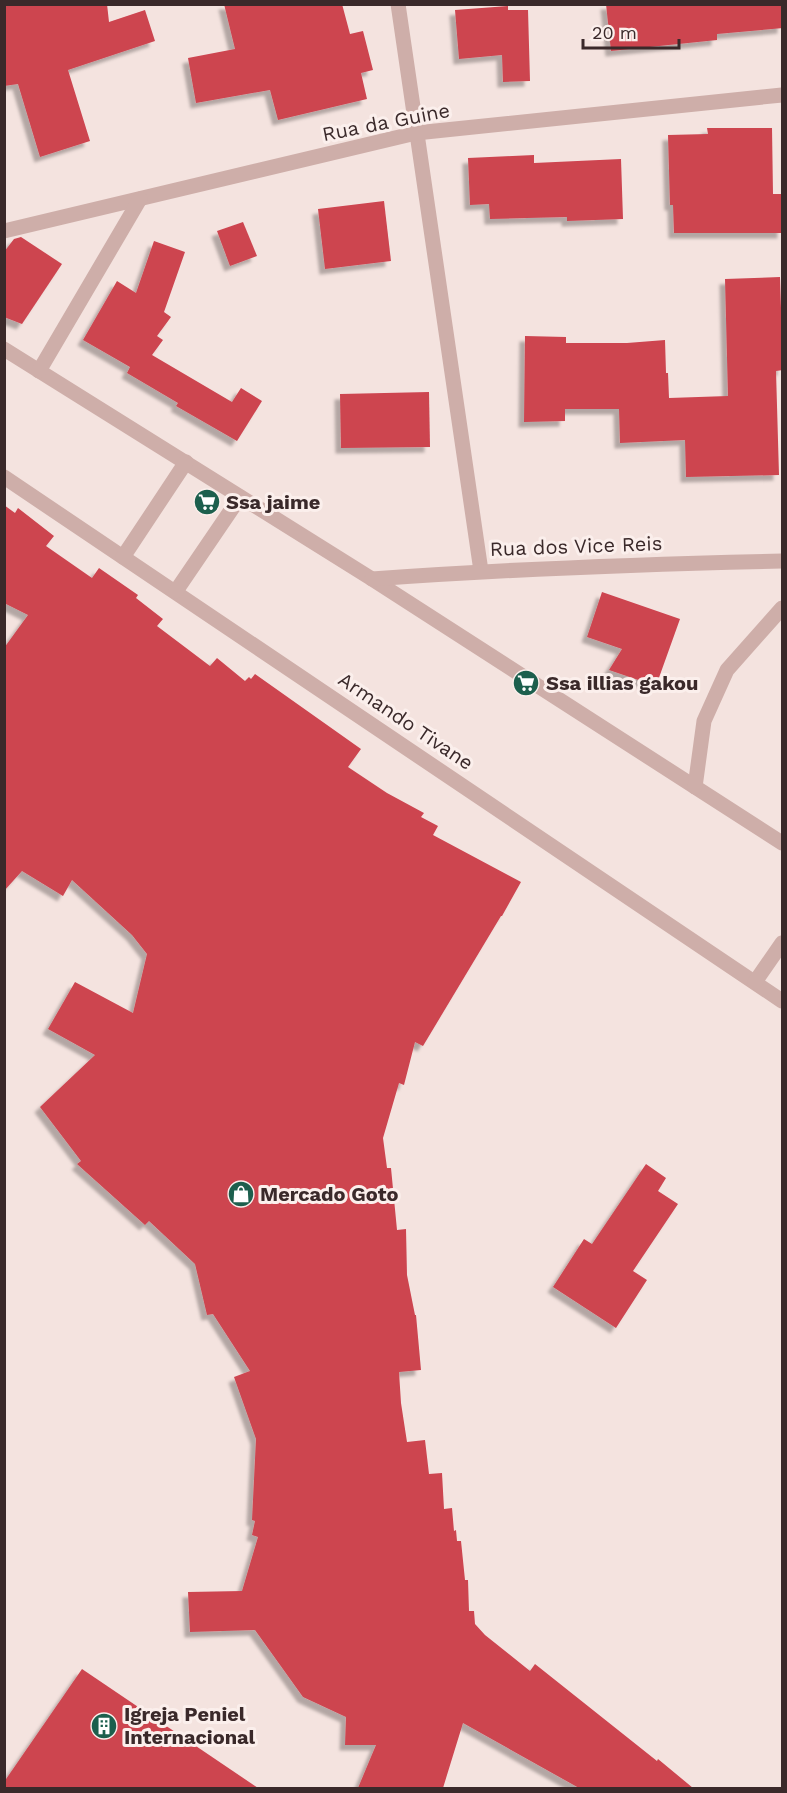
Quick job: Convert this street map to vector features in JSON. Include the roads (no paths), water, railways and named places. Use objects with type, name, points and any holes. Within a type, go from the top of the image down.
[{"type":"street","points":[[398,4],[481,571]]},
{"type":"street","name":"Rua da Guine","points":[[4,231],[416,133],[783,96]]},
{"type":"street","points":[[39,370],[140,199]]},
{"type":"street","points":[[4,349],[372,579],[783,843]]},
{"type":"street","points":[[123,557],[186,462]]},
{"type":"street","name":"Armando Tivane","points":[[4,477],[783,1001]]},
{"type":"street","points":[[176,591],[240,497]]},
{"type":"street","name":"Rua dos Vice Reis","points":[[372,579],[481,571],[662,563],[783,561]]},
{"type":"street","points":[[695,787],[704,721],[727,670],[783,608]]},
{"type":"street","points":[[755,982],[783,943]]},
{"type":"place","name":"Ssa jaime","points":[[207,502]]},
{"type":"place","name":"Ssa illias gakou","points":[[526,683]]},
{"type":"place","name":"Mercado Goto","points":[[241,1194]]},
{"type":"place","name":"Igreja Peniel Internacional","points":[[104,1726]]}]
